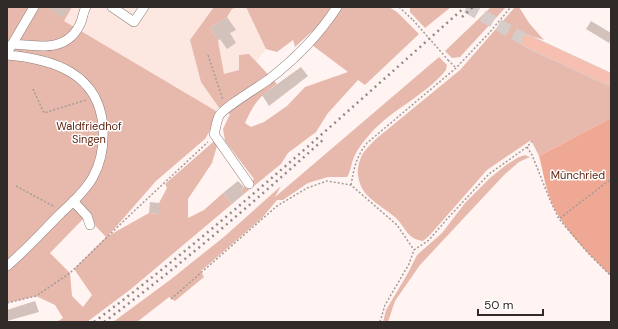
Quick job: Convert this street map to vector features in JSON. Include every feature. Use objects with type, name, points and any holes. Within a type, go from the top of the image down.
[{"type":"main road","points":[[527,41],[611,80]]},
{"type":"lane","points":[[7,266],[73,201],[93,179],[101,158],[104,142],[100,109],[95,98],[83,81],[75,74],[60,66],[36,59],[7,54],[34,7]]},
{"type":"lane","points":[[12,44],[55,46],[66,42],[81,22],[86,7]]},
{"type":"lane","points":[[112,7],[134,22],[144,7]]},
{"type":"lane","points":[[249,184],[214,134],[219,116],[226,109],[288,63],[313,38],[338,7]]},
{"type":"lane","points":[[73,201],[86,216],[90,225]]},
{"type":"path","points":[[399,7],[403,8],[456,68]]},
{"type":"path","points":[[351,185],[356,162],[360,152],[367,143],[456,68],[511,7]]},
{"type":"path","points":[[208,55],[226,109]]},
{"type":"path","points":[[33,89],[44,113],[95,98]]},
{"type":"path","points":[[7,303],[36,296],[70,273],[126,218],[208,143],[214,134]]},
{"type":"path","points":[[380,322],[385,305],[409,264],[414,250],[430,240],[447,219],[489,174],[527,147],[532,141]]},
{"type":"path","points":[[527,147],[532,155],[559,219],[588,253],[611,276]]},
{"type":"path","points":[[559,219],[611,179]]},
{"type":"path","points":[[172,300],[277,206],[307,188],[319,183],[336,182],[351,185],[397,225],[414,250]]},
{"type":"path","points":[[16,186],[49,204],[64,210]]},
{"type":"shaded area","points":[[72,7],[257,7],[266,49],[216,111],[63,21]]},
{"type":"green space","name":"Waldfriedhof Singen","points":[[7,7],[72,7],[64,21],[216,111],[211,129],[205,139],[156,181],[108,236],[149,213],[159,214],[159,203],[167,188],[165,184],[220,136],[212,163],[188,199],[188,218],[204,210],[223,193],[232,204],[131,289],[87,322],[57,322],[63,318],[55,305],[36,296],[7,303]],"holes":[[[86,216],[106,237],[74,269],[92,295],[83,307],[72,296],[70,273],[50,253]]]},
{"type":"green space","points":[[214,7],[237,7],[232,9],[227,17],[210,28],[218,41],[224,74],[239,70],[239,55],[249,54],[277,84],[258,100],[251,110],[245,123],[251,127],[264,122],[287,106],[305,87],[348,72],[312,45],[342,7],[389,7],[397,12],[419,34],[365,85],[358,80],[328,113],[316,132],[288,153],[281,164],[244,194],[241,190],[254,179],[225,141],[223,129],[230,114],[222,112],[201,82],[190,40]]},
{"type":"green space","points":[[246,7],[333,7],[318,26],[295,47],[293,40],[277,52],[266,49]]},
{"type":"green space","points":[[410,7],[451,7],[425,28],[410,12]]},
{"type":"green space","points":[[491,7],[506,7],[460,57],[452,58],[445,51]]},
{"type":"green space","points":[[515,7],[519,7],[529,23],[544,40],[534,37],[527,41],[529,49],[611,85],[611,118],[539,156],[531,140],[487,170],[423,241],[413,238],[396,218],[372,200],[360,185],[358,170],[361,157],[367,148],[377,138],[460,70]]},
{"type":"green space","points":[[439,57],[447,65],[446,70],[438,79],[388,117],[370,134],[361,145],[353,159],[347,177],[328,177],[308,183],[283,200],[277,200],[262,218],[201,271],[204,277],[175,301],[169,297],[137,322],[113,322],[170,280],[225,236],[281,186],[275,197]]},
{"type":"green space","name":"Münchried","points":[[611,118],[611,276],[569,232],[556,212],[547,190],[539,156]]},
{"type":"green space","points":[[525,155],[530,157],[519,162],[504,175],[420,265],[395,301],[388,322],[383,322],[386,310],[417,255],[442,233],[465,203],[490,178],[506,165]]},
{"type":"building","points":[[47,7],[70,7],[63,18]]},
{"type":"building","points":[[227,17],[236,30],[230,33],[236,43],[227,49],[220,39],[218,41],[210,28]]},
{"type":"building","points":[[591,21],[611,33],[609,43],[586,29]]},
{"type":"building","points":[[301,67],[308,76],[269,106],[262,95]]},
{"type":"building","points":[[238,181],[244,187],[241,190],[244,194],[232,204],[223,193]]},
{"type":"building","points":[[150,202],[159,203],[159,214],[149,213]]},
{"type":"building","points":[[35,301],[39,312],[7,321],[7,310]]},
{"type":"tunnel","points":[[467,7],[527,41]]},
{"type":"railway","points":[[94,322],[190,247],[282,169],[465,7]]},
{"type":"railway","points":[[462,17],[473,7]]},
{"type":"railway","points":[[104,322],[216,233],[324,139]]}]
